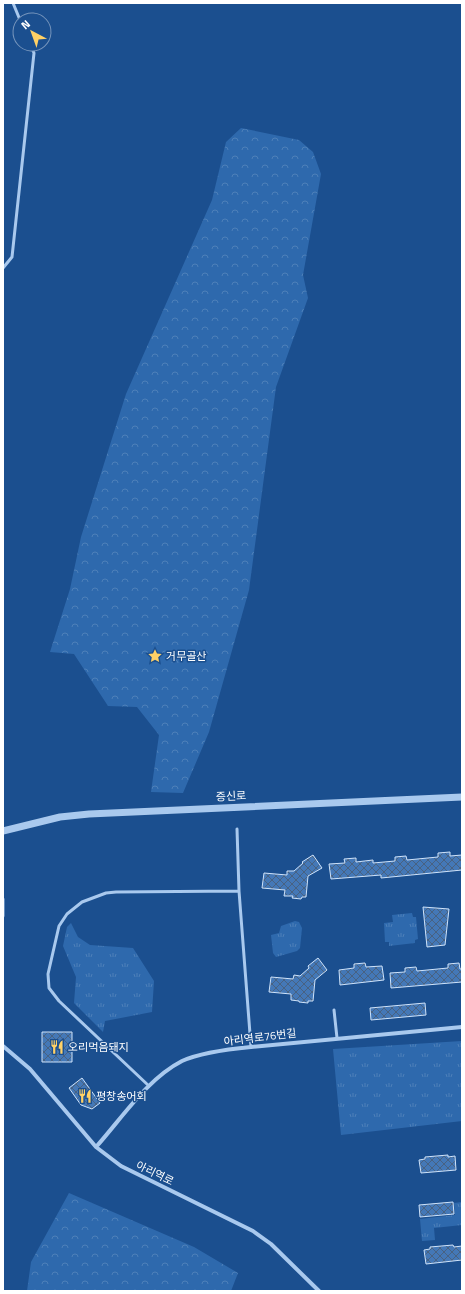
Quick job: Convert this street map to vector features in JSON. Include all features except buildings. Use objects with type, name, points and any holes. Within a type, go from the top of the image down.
[{"type":"street","name":"증신로","points":[[3,831],[60,817],[89,814],[462,797]]},
{"type":"street","name":"아리역로76번길","points":[[96,1147],[149,1086],[183,1061],[222,1050],[251,1046],[462,1027]]},
{"type":"street","name":"아리역로","points":[[3,1046],[30,1069],[96,1147],[121,1166],[253,1231],[271,1244],[319,1291]]},
{"type":"lane","points":[[3,268],[12,257],[34,52]]},
{"type":"lane","points":[[237,829],[239,892],[251,1046]]},
{"type":"lane","points":[[149,1086],[59,1001],[49,988],[48,974],[59,926],[67,914],[82,902],[106,893],[239,892]]},
{"type":"lane","points":[[3,899],[3,916]]},
{"type":"lane","points":[[334,1010],[337,1038]]},
{"type":"green space","points":[[241,128],[299,140],[313,152],[321,174],[303,275],[308,298],[276,387],[249,590],[209,732],[183,793],[151,792],[159,735],[137,707],[108,706],[74,654],[50,652],[70,589],[81,537],[126,394],[212,200],[226,142]]},
{"type":"green space","points":[[412,913],[413,917],[416,917],[418,939],[415,940],[415,943],[389,946],[389,942],[385,942],[384,923],[393,922],[392,915]]},
{"type":"green space","points":[[295,921],[299,922],[302,928],[300,948],[297,951],[276,957],[273,953],[271,935],[279,933],[281,926]]},
{"type":"green space","points":[[71,923],[78,937],[90,945],[133,948],[154,981],[152,1012],[105,1021],[103,1032],[74,1003],[76,977],[63,946],[67,927]]},
{"type":"green space","points":[[462,1041],[462,1121],[341,1135],[333,1049]]},
{"type":"green space","points":[[69,1193],[194,1247],[238,1273],[231,1291],[27,1291],[31,1262]]},
{"type":"green space","points":[[462,1202],[462,1225],[434,1228],[435,1240],[422,1241],[420,1219],[455,1215],[454,1203]]},
{"type":"place","name":"거무골산","points":[[155,656]]},
{"type":"place","name":"오리먹음돼지","points":[[57,1047]]},
{"type":"place","name":"평창송어회","points":[[85,1096]]}]
